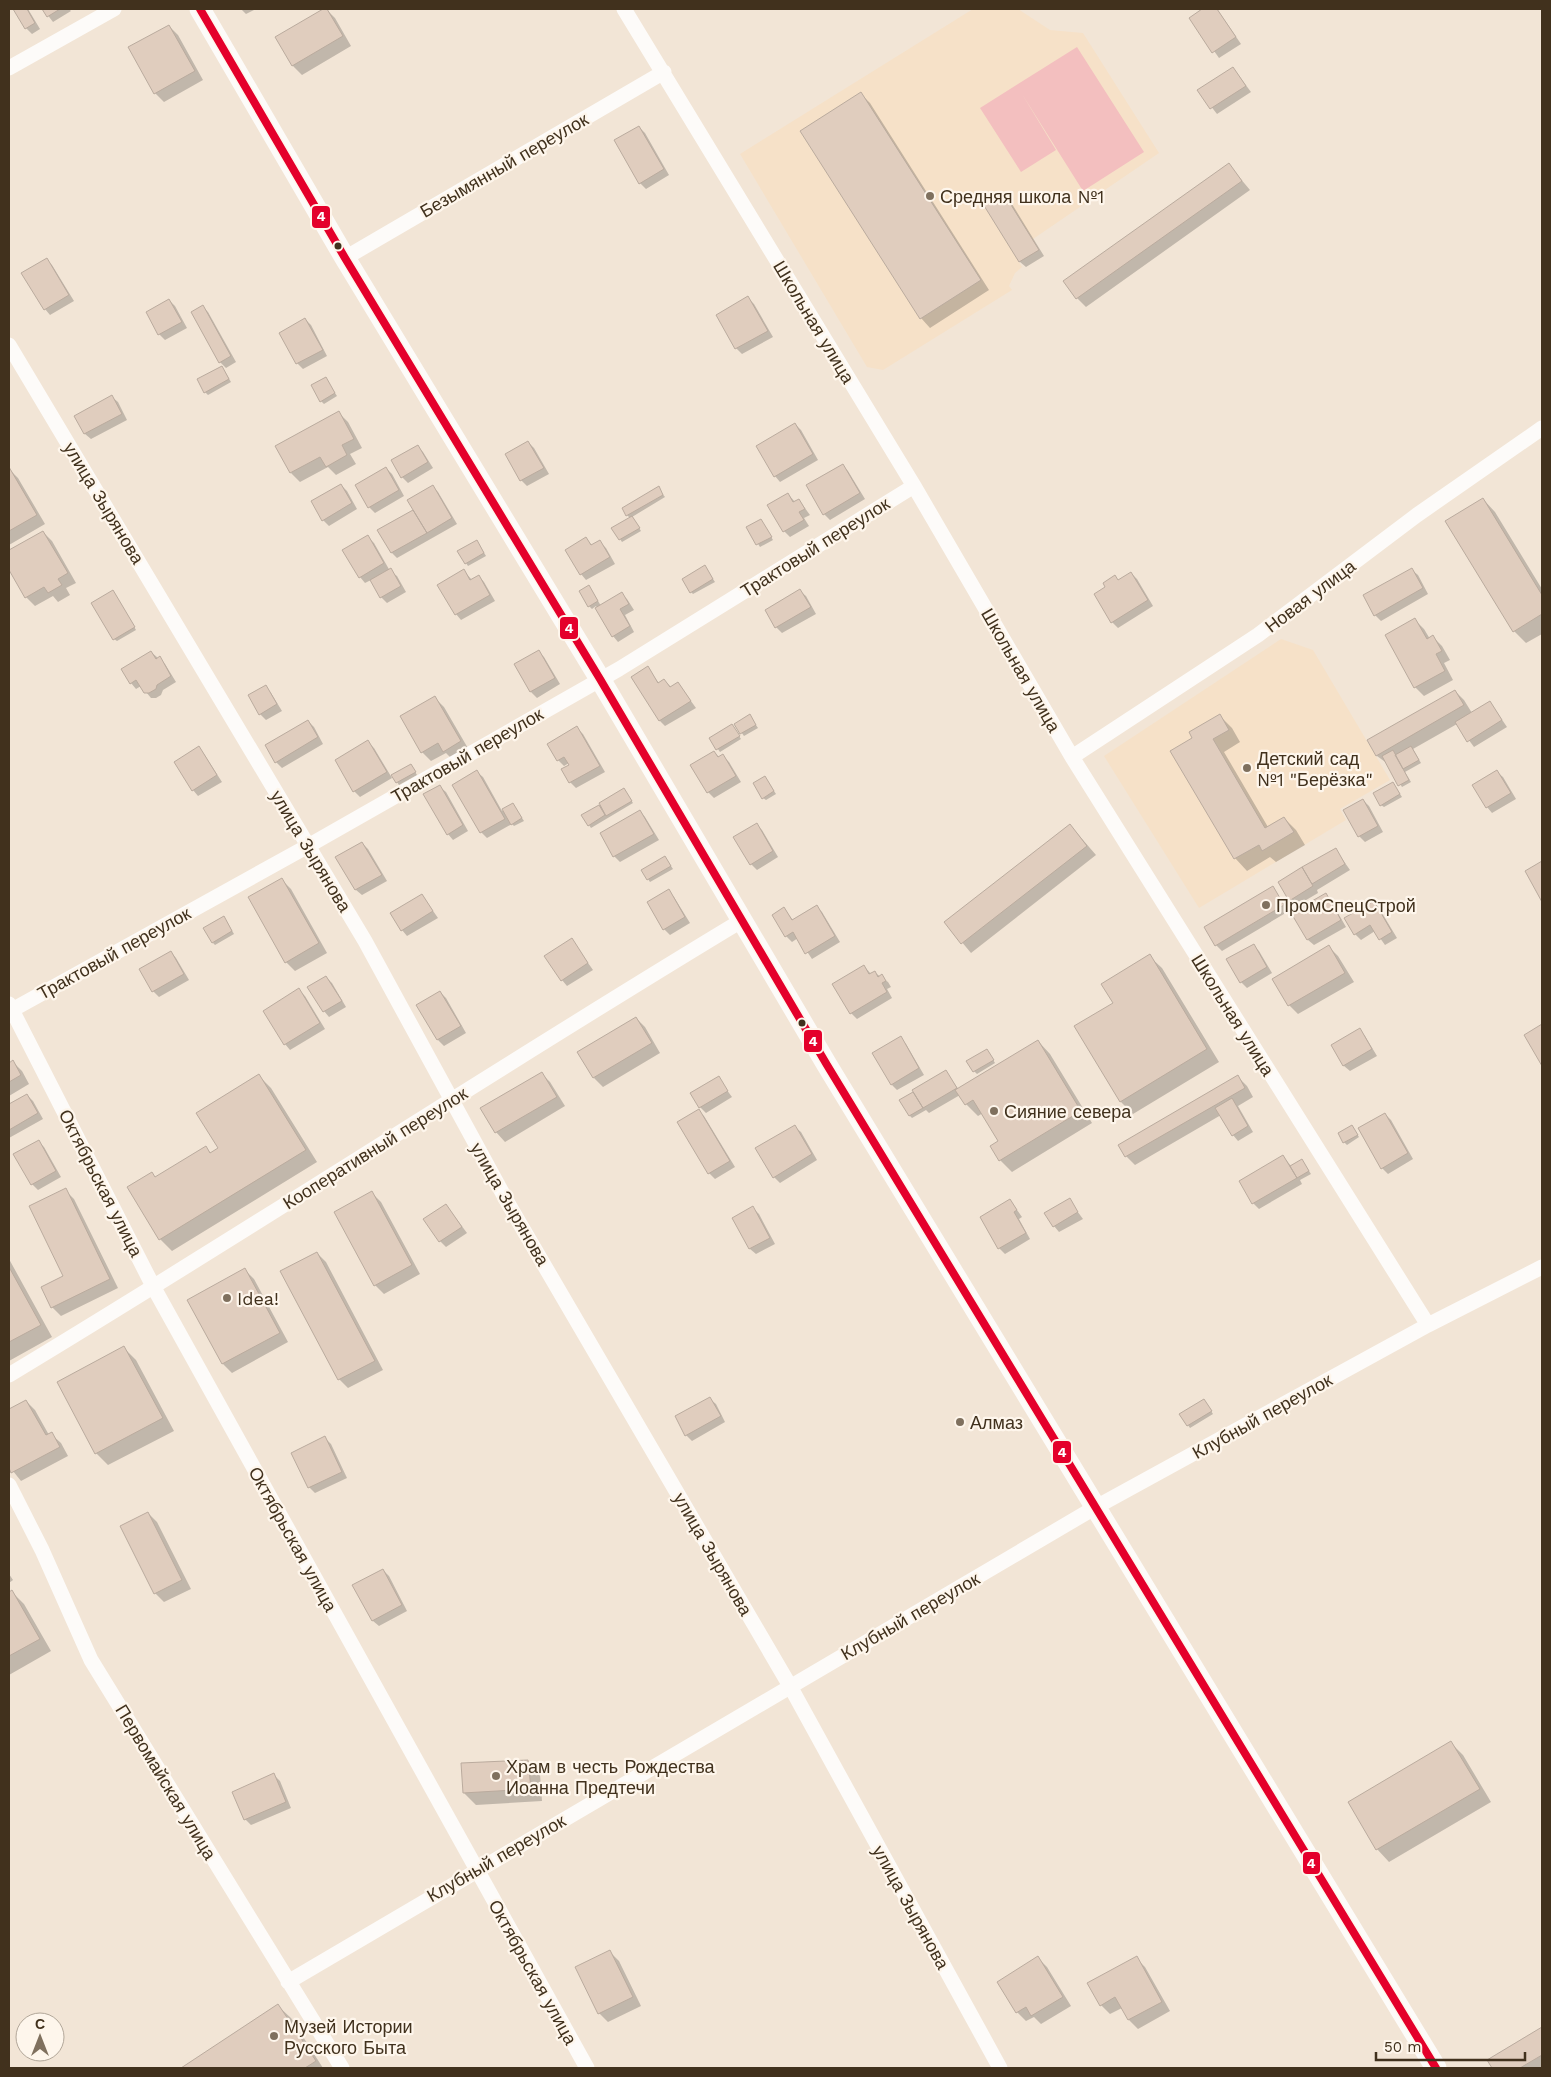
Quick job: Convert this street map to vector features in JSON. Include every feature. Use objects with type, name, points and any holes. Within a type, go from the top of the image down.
[{"type":"main road","points":[[200,9],[345,258],[600,679],[742,921],[1436,2068]]},
{"type":"street","points":[[9,68],[114,9]]},
{"type":"street","name":"Школьная улица","points":[[624,9],[914,486],[1072,757],[1428,1325]]},
{"type":"street","name":"Безымянный переулок","points":[[345,258],[664,72]]},
{"type":"street","name":"улица Зырянова","points":[[9,345],[365,941],[509,1205],[790,1686],[1000,2068]]},
{"type":"street","name":"Новая улица","points":[[1072,757],[1258,635],[1417,515],[1542,428]]},
{"type":"street","name":"Трактовый переулок","points":[[10,1007],[308,846],[600,679],[914,486]]},
{"type":"street","name":"Кооперативный переулок","points":[[9,1375],[154,1288],[451,1099],[742,921]]},
{"type":"street","name":"Октябрьская улица","points":[[10,1007],[154,1288],[587,2068]]},
{"type":"street","name":"Клубный переулок","points":[[288,1982],[1096,1507],[1428,1325],[1542,1267]]},
{"type":"street","name":"Первомайская улица","points":[[9,1485],[42,1550],[91,1660],[342,2068]]},
{"type":"shaded area","name":"Средняя школа №1","points":[[973,9],[1018,9],[1050,30],[1083,33],[1159,153],[1033,239],[1039,250],[1019,262],[1022,267],[1015,273],[1009,286],[1012,290],[883,370],[867,367],[740,154]]},
{"type":"shaded area","points":[[1077,47],[1144,152],[1083,191],[1022,94],[1056,150],[1021,172],[980,108]]},
{"type":"shaded area","name":"Детский сад №1 \"Берёзка\"","points":[[1281,639],[1313,650],[1390,780],[1340,809],[1346,820],[1199,908],[1104,756]]},
{"type":"building","points":[[13,9],[27,9],[35,23],[25,29]]},
{"type":"building","points":[[42,9],[60,9],[47,17]]},
{"type":"building","points":[[323,9],[327,9],[343,36],[292,66],[275,37]]},
{"type":"building","points":[[1202,9],[1217,9],[1236,37],[1212,53],[1189,18]]},
{"type":"building","points":[[169,25],[195,71],[154,94],[128,47]]},
{"type":"building","points":[[1233,67],[1246,86],[1210,109],[1197,90]]},
{"type":"building","points":[[861,92],[981,280],[920,319],[800,131]]},
{"type":"building","points":[[639,126],[664,169],[639,184],[614,140]]},
{"type":"building","points":[[1229,163],[1242,181],[1076,299],[1063,281]]},
{"type":"building","points":[[1003,192],[1039,250],[1019,262],[983,204]]},
{"type":"building","points":[[47,258],[69,295],[44,310],[21,273]]},
{"type":"building","points":[[748,296],[768,331],[735,349],[716,315]]},
{"type":"building","points":[[169,299],[182,322],[158,335],[146,312]]},
{"type":"building","points":[[203,305],[231,356],[219,363],[191,312]]},
{"type":"building","points":[[305,318],[323,350],[296,364],[279,333]]},
{"type":"building","points":[[222,366],[229,379],[204,393],[197,379]]},
{"type":"building","points":[[326,377],[335,393],[320,402],[311,385]]},
{"type":"building","points":[[112,395],[122,414],[84,434],[74,416]]},
{"type":"building","points":[[339,411],[354,439],[342,445],[347,455],[326,467],[320,457],[290,473],[275,446]]},
{"type":"building","points":[[795,423],[813,454],[774,477],[756,446]]},
{"type":"building","points":[[528,441],[544,468],[520,481],[505,454]]},
{"type":"building","points":[[418,445],[428,462],[401,478],[391,460]]},
{"type":"building","points":[[843,464],[860,493],[823,515],[806,485]]},
{"type":"building","points":[[9,467],[37,515],[9,531]]},
{"type":"building","points":[[386,467],[399,490],[368,508],[355,485]]},
{"type":"building","points":[[341,484],[352,503],[322,521],[311,501]]},
{"type":"building","points":[[433,485],[452,518],[427,533],[407,500]]},
{"type":"building","points":[[659,486],[663,495],[626,516],[622,508]]},
{"type":"building","points":[[788,493],[793,502],[799,499],[805,509],[799,512],[804,520],[783,532],[767,505]]},
{"type":"building","points":[[1483,498],[1542,595],[1542,614],[1513,632],[1445,521]]},
{"type":"building","points":[[413,510],[427,533],[391,553],[377,530]]},
{"type":"building","points":[[632,516],[640,528],[619,540],[611,528]]},
{"type":"building","points":[[761,519],[772,537],[756,545],[746,527]]},
{"type":"building","points":[[43,531],[68,573],[58,579],[62,585],[48,593],[44,587],[25,598],[9,570],[9,550]]},
{"type":"building","points":[[368,535],[384,563],[359,578],[342,550]]},
{"type":"building","points":[[586,537],[591,545],[600,540],[610,557],[580,575],[565,550]]},
{"type":"building","points":[[477,540],[484,553],[465,564],[457,551]]},
{"type":"building","points":[[705,565],[713,579],[690,593],[682,579]]},
{"type":"building","points":[[391,568],[401,586],[380,598],[370,580]]},
{"type":"building","points":[[1412,568],[1423,588],[1374,616],[1363,595]]},
{"type":"building","points":[[464,569],[470,580],[479,575],[490,595],[455,615],[437,585]]},
{"type":"building","points":[[1131,572],[1148,600],[1111,623],[1094,594],[1105,587],[1103,583],[1115,575],[1118,580]]},
{"type":"building","points":[[589,585],[598,601],[588,607],[579,591]]},
{"type":"building","points":[[800,589],[811,607],[775,628],[765,610]]},
{"type":"building","points":[[113,590],[135,627],[113,640],[91,603]]},
{"type":"building","points":[[622,592],[629,604],[620,609],[630,626],[612,637],[595,608]]},
{"type":"building","points":[[1415,618],[1427,639],[1433,635],[1442,651],[1436,654],[1445,671],[1414,688],[1385,635]]},
{"type":"building","points":[[539,650],[555,678],[530,692],[514,664]]},
{"type":"building","points":[[151,651],[156,659],[160,656],[171,676],[157,685],[156,689],[149,693],[144,693],[136,680],[130,684],[121,669]]},
{"type":"building","points":[[648,666],[658,683],[664,679],[670,687],[678,682],[691,701],[659,721],[631,677]]},
{"type":"building","points":[[266,685],[277,704],[259,715],[248,695]]},
{"type":"building","points":[[1455,690],[1464,705],[1376,756],[1367,740]]},
{"type":"building","points":[[435,696],[461,741],[443,752],[438,743],[421,753],[400,716]]},
{"type":"building","points":[[1490,701],[1502,720],[1467,742],[1455,722]]},
{"type":"building","points":[[750,714],[756,725],[740,734],[734,724]]},
{"type":"building","points":[[1220,714],[1229,730],[1213,739],[1265,828],[1284,817],[1294,832],[1262,851],[1259,845],[1234,859],[1170,751],[1192,738],[1189,732]]},
{"type":"building","points":[[308,720],[318,737],[275,763],[265,745]]},
{"type":"building","points":[[732,724],[740,736],[716,750],[709,738]]},
{"type":"building","points":[[577,726],[600,766],[569,783],[561,769],[569,765],[564,757],[557,761],[547,744]]},
{"type":"building","points":[[368,740],[387,772],[353,792],[335,760]]},
{"type":"building","points":[[199,746],[217,775],[192,791],[174,762]]},
{"type":"building","points":[[1411,746],[1419,760],[1403,769],[1395,755]]},
{"type":"building","points":[[1393,750],[1409,780],[1398,786],[1382,756]]},
{"type":"building","points":[[714,751],[718,757],[723,754],[736,776],[707,793],[690,765]]},
{"type":"building","points":[[411,764],[416,772],[396,783],[391,775]]},
{"type":"building","points":[[477,770],[505,819],[480,833],[452,785]]},
{"type":"building","points":[[1497,770],[1511,793],[1486,808],[1472,785]]},
{"type":"building","points":[[765,776],[774,791],[762,799],[753,783]]},
{"type":"building","points":[[1393,782],[1400,794],[1380,806],[1373,793]]},
{"type":"building","points":[[440,785],[463,825],[447,835],[423,794]]},
{"type":"building","points":[[624,788],[632,801],[606,816],[599,803]]},
{"type":"building","points":[[1363,799],[1378,826],[1358,837],[1343,810]]},
{"type":"building","points":[[513,803],[522,818],[511,825],[502,809]]},
{"type":"building","points":[[599,805],[605,815],[588,826],[581,815]]},
{"type":"building","points":[[640,810],[654,834],[613,857],[600,833]]},
{"type":"building","points":[[757,823],[773,851],[750,865],[733,837]]},
{"type":"building","points":[[1070,824],[1087,846],[961,944],[944,922]]},
{"type":"building","points":[[362,842],[382,875],[355,890],[335,857]]},
{"type":"building","points":[[1336,848],[1345,864],[1312,884],[1302,867]]},
{"type":"building","points":[[665,856],[671,866],[647,880],[641,870]]},
{"type":"building","points":[[1542,861],[1542,902],[1525,871]]},
{"type":"building","points":[[1302,867],[1313,886],[1289,901],[1278,882]]},
{"type":"building","points":[[282,878],[319,943],[285,963],[248,897]]},
{"type":"building","points":[[1273,886],[1284,905],[1215,946],[1204,927]]},
{"type":"building","points":[[669,889],[685,917],[663,930],[647,902]]},
{"type":"building","points":[[1326,893],[1341,920],[1307,940],[1291,913]]},
{"type":"building","points":[[422,894],[433,911],[401,931],[390,913]]},
{"type":"building","points":[[1374,901],[1392,932],[1379,940],[1370,925],[1354,935],[1344,918]]},
{"type":"building","points":[[817,905],[835,936],[805,954],[793,932],[785,937],[772,915],[784,907],[792,920]]},
{"type":"building","points":[[224,916],[232,931],[212,943],[203,928]]},
{"type":"building","points":[[572,938],[588,963],[561,981],[544,956]]},
{"type":"building","points":[[1254,944],[1267,967],[1240,983],[1226,959]]},
{"type":"building","points":[[1329,945],[1345,973],[1288,1006],[1272,979]]},
{"type":"building","points":[[171,951],[184,974],[152,992],[139,969]]},
{"type":"building","points":[[1150,954],[1207,1049],[1120,1102],[1074,1026],[1113,1003],[1101,984]]},
{"type":"building","points":[[864,965],[869,974],[875,971],[878,977],[882,974],[886,981],[882,983],[887,992],[850,1014],[832,984]]},
{"type":"building","points":[[326,976],[342,1001],[323,1012],[307,987]]},
{"type":"building","points":[[299,988],[320,1023],[284,1045],[263,1011]]},
{"type":"building","points":[[440,991],[461,1026],[437,1040],[416,1005]]},
{"type":"building","points":[[636,1017],[652,1043],[593,1078],[577,1052]]},
{"type":"building","points":[[1542,1024],[1542,1066],[1524,1035]]},
{"type":"building","points":[[1360,1028],[1372,1049],[1343,1066],[1331,1045]]},
{"type":"building","points":[[901,1036],[919,1068],[891,1085],[872,1053]]},
{"type":"building","points":[[1038,1040],[1081,1111],[999,1161],[990,1146],[998,1141],[973,1100],[965,1105],[955,1090]]},
{"type":"building","points":[[987,1049],[994,1060],[973,1072],[966,1061]]},
{"type":"building","points":[[13,1060],[21,1075],[9,1082],[9,1063]]},
{"type":"building","points":[[946,1070],[957,1088],[923,1108],[912,1090]]},
{"type":"building","points":[[542,1072],[557,1097],[495,1133],[480,1108]]},
{"type":"building","points":[[259,1074],[306,1150],[159,1240],[127,1187],[152,1172],[155,1177],[206,1146],[210,1153],[218,1148],[196,1113]]},
{"type":"building","points":[[1238,1075],[1245,1088],[1125,1157],[1118,1145]]},
{"type":"building","points":[[719,1076],[728,1091],[699,1108],[690,1093]]},
{"type":"building","points":[[913,1092],[923,1108],[909,1116],[899,1100]]},
{"type":"building","points":[[27,1094],[38,1113],[9,1130],[9,1104]]},
{"type":"building","points":[[1232,1098],[1248,1126],[1232,1136],[1215,1108]]},
{"type":"building","points":[[699,1109],[730,1161],[708,1174],[677,1122]]},
{"type":"building","points":[[1385,1113],[1408,1153],[1381,1169],[1358,1128]]},
{"type":"building","points":[[795,1125],[812,1154],[773,1178],[755,1148]]},
{"type":"building","points":[[1352,1125],[1358,1135],[1343,1143],[1338,1133]]},
{"type":"building","points":[[39,1140],[56,1171],[31,1185],[13,1154]]},
{"type":"building","points":[[1283,1155],[1297,1178],[1252,1204],[1239,1181]]},
{"type":"building","points":[[1302,1159],[1309,1171],[1297,1178],[1290,1166]]},
{"type":"building","points":[[66,1188],[110,1279],[51,1308],[41,1287],[63,1276],[29,1206]]},
{"type":"building","points":[[372,1191],[412,1265],[374,1286],[334,1212]]},
{"type":"building","points":[[1070,1198],[1078,1212],[1053,1227],[1044,1213]]},
{"type":"building","points":[[1010,1199],[1017,1210],[1014,1212],[1026,1233],[998,1249],[980,1217]]},
{"type":"building","points":[[446,1204],[462,1227],[439,1242],[423,1219]]},
{"type":"building","points":[[753,1206],[770,1238],[749,1249],[732,1218]]},
{"type":"building","points":[[317,1252],[375,1361],[338,1380],[280,1271]]},
{"type":"building","points":[[9,1267],[41,1325],[9,1342]]},
{"type":"building","points":[[245,1268],[280,1333],[222,1364],[187,1300]]},
{"type":"building","points":[[124,1346],[163,1418],[95,1454],[57,1382]]},
{"type":"building","points":[[710,1397],[721,1416],[685,1436],[675,1416]]},
{"type":"building","points":[[1204,1399],[1212,1411],[1187,1426],[1179,1414]]},
{"type":"building","points":[[26,1400],[46,1435],[52,1432],[60,1447],[11,1473],[9,1468],[9,1409]]},
{"type":"building","points":[[325,1436],[342,1472],[308,1488],[291,1453]]},
{"type":"building","points":[[148,1512],[182,1580],[154,1594],[120,1526]]},
{"type":"building","points":[[383,1569],[402,1605],[372,1621],[352,1585]]},
{"type":"building","points":[[12,1590],[40,1639],[9,1656],[9,1592]]},
{"type":"building","points":[[1451,1741],[1480,1789],[1376,1850],[1348,1802]]},
{"type":"building","name":"Храм в честь Рождества Иоанна Предтечи","points":[[528,1760],[531,1789],[463,1793],[461,1763]]},
{"type":"building","points":[[274,1773],[286,1802],[244,1820],[232,1792]]},
{"type":"building","points":[[610,1950],[633,1997],[598,2014],[575,1967]]},
{"type":"building","points":[[1038,1956],[1063,1997],[1031,2016],[1026,2007],[1016,2013],[997,1982]]},
{"type":"building","points":[[1137,1956],[1162,2002],[1128,2020],[1115,1997],[1100,2006],[1087,1983]]},
{"type":"building","points":[[278,2004],[316,2061],[305,2068],[181,2068]]},
{"type":"building","points":[[1542,2027],[1542,2055],[1520,2068],[1492,2068],[1487,2060]]},
{"type":"transit line","name":"4","points":[[200,9],[345,258],[600,679],[827,1065],[1436,2068]]},
{"type":"place","name":"Средняя школа №1","points":[[930,196]]},
{"type":"place","name":"Детский сад №1 \"Берёзка\"","points":[[1247,768]]},
{"type":"place","name":"ПромСпецСтрой","points":[[1266,905]]},
{"type":"place","name":"Сияние севера","points":[[994,1111]]},
{"type":"place","name":"Idea!","points":[[227,1298]]},
{"type":"place","name":"Алмаз","points":[[960,1422]]},
{"type":"place","name":"Храм в честь Рождества Иоанна Предтечи","points":[[496,1776]]},
{"type":"place","name":"Музей Истории Русского Быта","points":[[274,2036]]}]
